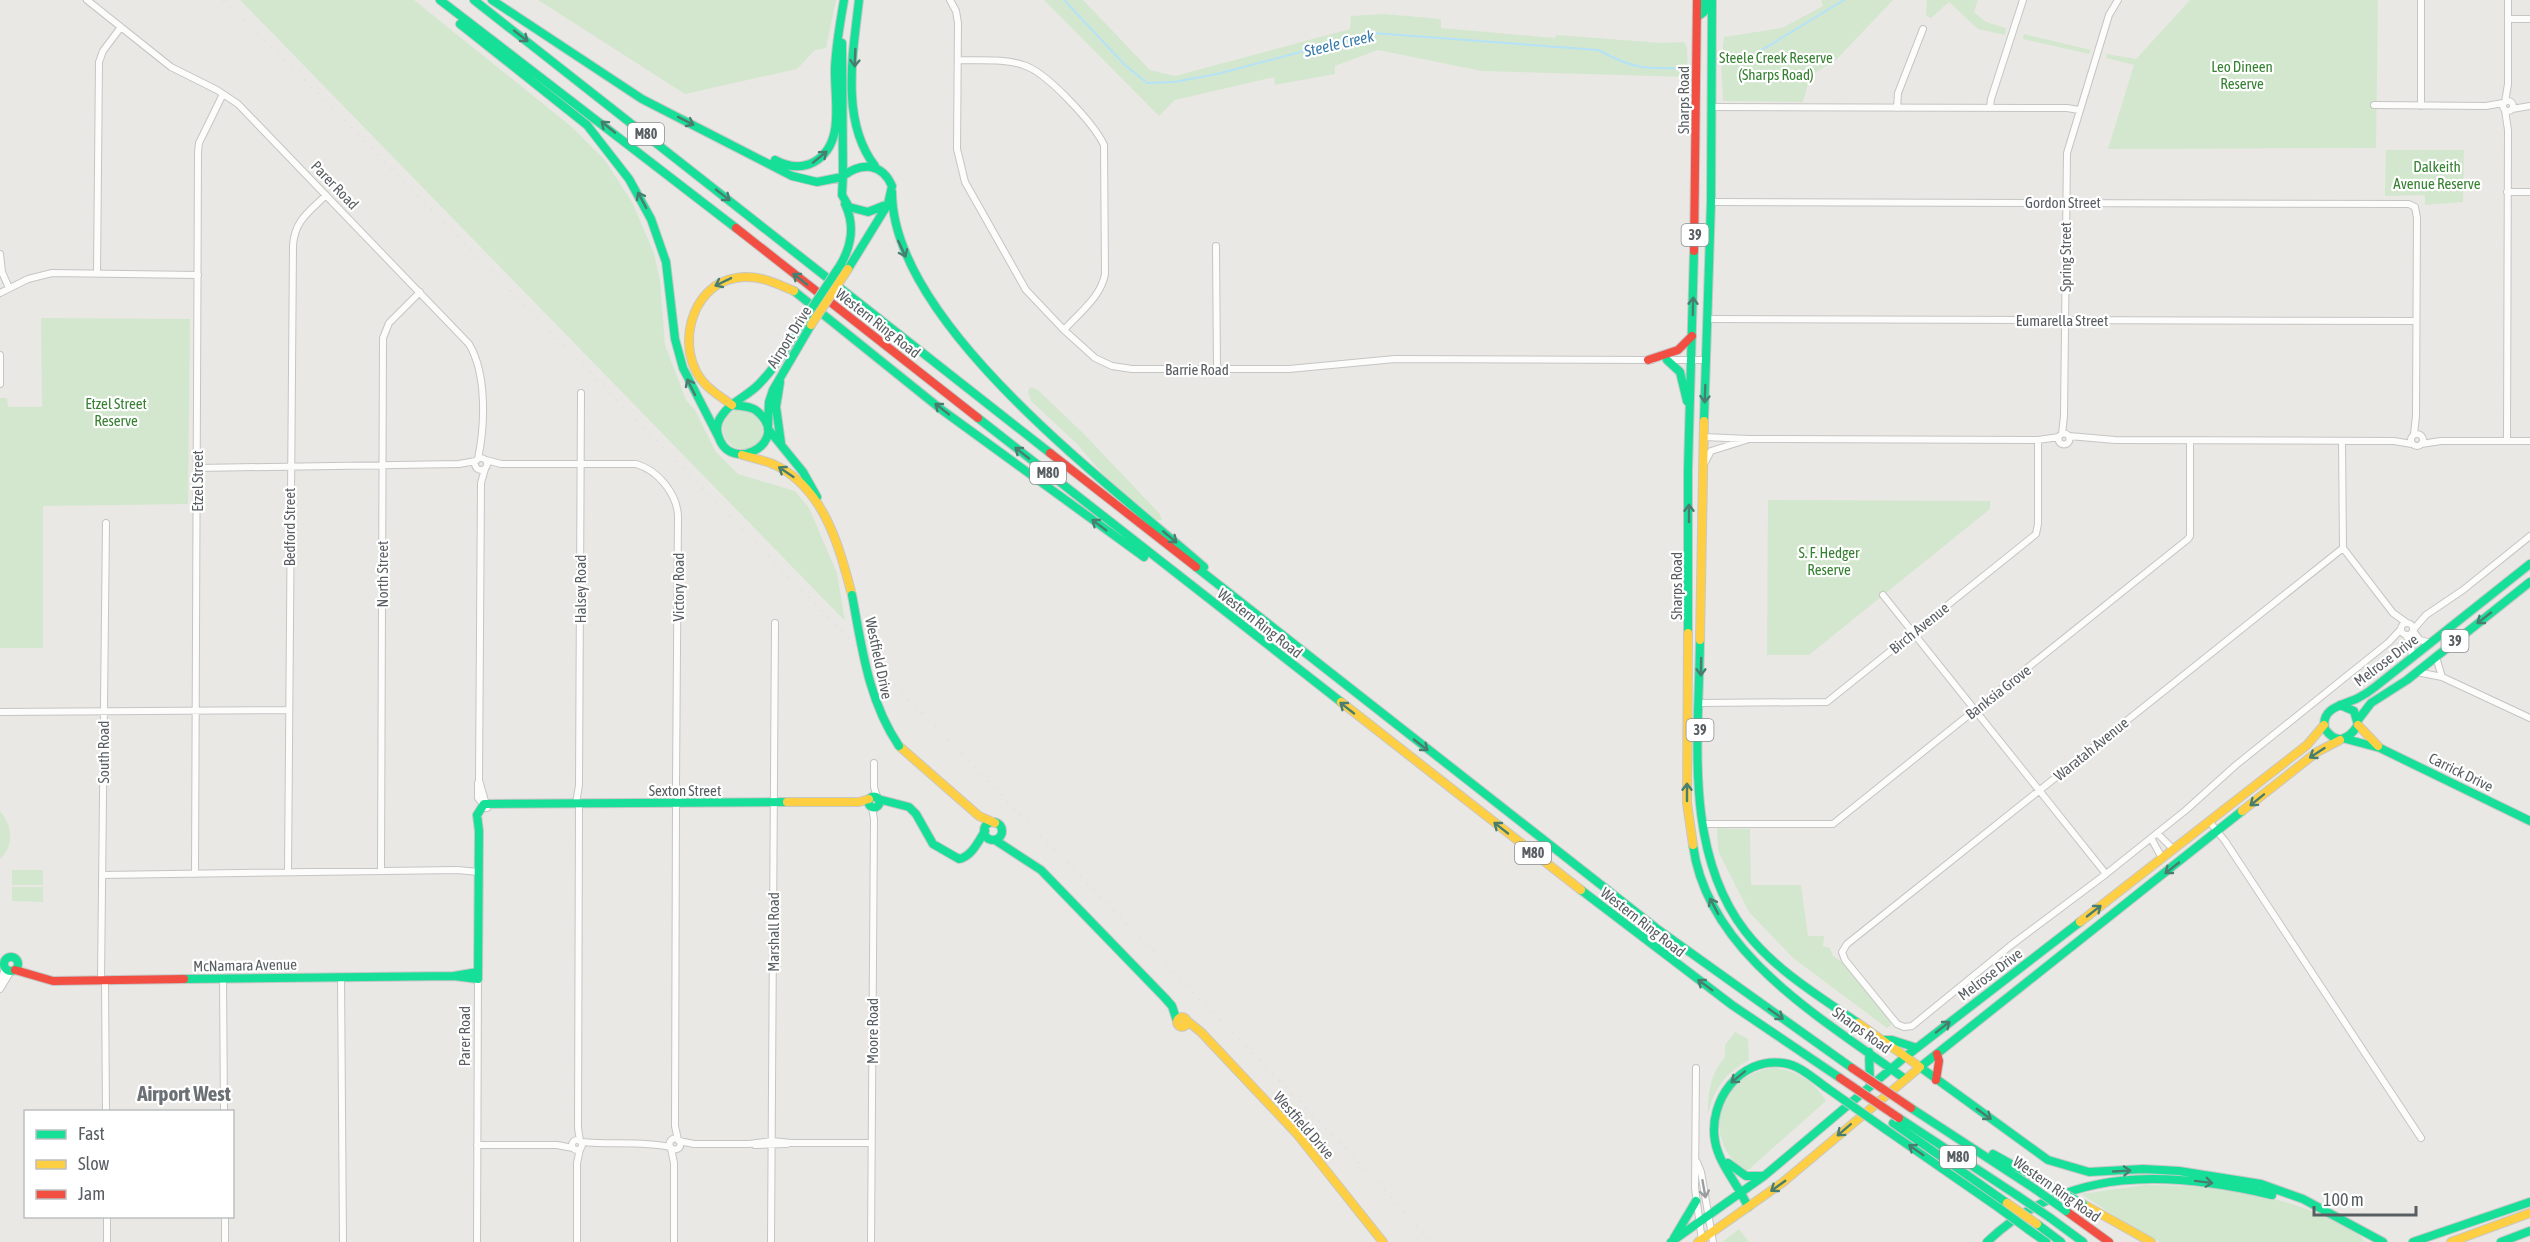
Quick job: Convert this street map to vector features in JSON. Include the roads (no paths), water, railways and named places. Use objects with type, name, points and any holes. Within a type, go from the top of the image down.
[{"type":"main road","points":[[430,0],[587,125],[624,171],[644,204],[660,242],[668,275],[676,344],[682,367],[719,438],[730,451],[741,454],[754,452],[763,446],[768,438],[768,429],[762,415],[754,408],[732,405],[706,387],[694,367],[687,343],[689,322],[701,299],[717,285],[741,276],[764,276],[798,293],[976,435],[1233,619]]},
{"type":"main road","name":"Western Ring Road","points":[[440,0],[594,117],[1646,942],[1834,1083],[2018,1196],[2083,1242]]},
{"type":"main road","name":"Western Ring Road","points":[[474,0],[1656,928],[1852,1068],[1960,1138],[2109,1242]]},
{"type":"main road","points":[[492,0],[642,99],[801,179],[822,183],[864,165],[877,167]]},
{"type":"main road","points":[[845,0],[841,64],[842,191],[845,203],[865,212],[878,210],[888,204],[892,192]]},
{"type":"main road","points":[[708,132],[790,166],[805,166],[824,156],[831,145],[834,134],[836,44],[845,0]]},
{"type":"main road","points":[[859,0],[855,66],[856,130],[864,153],[888,175],[892,192],[893,217],[901,248],[938,311],[1001,386],[1082,464],[1172,538],[1276,631]]},
{"type":"main road","name":"Sharps Road","points":[[1697,0],[1693,335],[1688,470],[1688,825],[1692,850],[1700,877],[1733,938],[1755,964],[1774,981],[1905,1079]]},
{"type":"main road","points":[[1697,17],[1704,12],[1704,0]]},
{"type":"main road","name":"Sharps Road","points":[[1712,0],[1711,202],[1702,469],[1699,778],[1702,824],[1714,872],[1724,897],[1745,931],[1784,969],[2040,1156],[2089,1172],[2143,1169],[2179,1171],[2260,1184],[2303,1199],[2339,1218]]},
{"type":"main road","points":[[1696,160],[1711,160]]},
{"type":"main road","name":"Airport Drive","points":[[845,203],[851,221],[852,239],[845,266]]},
{"type":"main road","name":"Airport Drive","points":[[768,429],[769,402],[808,323],[888,204]]},
{"type":"main road","name":"Airport Drive","points":[[732,405],[753,390],[808,323]]},
{"type":"main road","points":[[1648,360],[1678,351],[1693,335]]},
{"type":"main road","points":[[1667,360],[1675,364],[1682,377],[1690,427]]},
{"type":"main road","points":[[781,444],[776,407],[782,372]]},
{"type":"main road","points":[[719,438],[717,429],[720,417],[732,405]]},
{"type":"main road","name":"Westfield Drive","points":[[768,429],[812,486],[839,547],[852,595],[869,689],[880,718],[899,746],[979,816],[999,826]]},
{"type":"main road","points":[[1688,470],[1698,441],[1704,437]]},
{"type":"main road","name":"Westfield Drive","points":[[741,454],[769,462],[787,472],[820,506]]},
{"type":"main road","name":"Melrose Drive","points":[[2340,705],[2366,693],[2530,564]]},
{"type":"main road","name":"Melrose Drive","points":[[2358,723],[2371,703],[2417,672],[2530,582]]},
{"type":"main road","points":[[2494,593],[2503,604]]},
{"type":"main road","points":[[2340,705],[2354,711],[2358,723]]},
{"type":"main road","name":"39","points":[[2324,725],[2324,719],[2330,710],[2340,705]]},
{"type":"main road","name":"39","points":[[2343,740],[2354,734],[2358,723]]},
{"type":"main road","name":"Carrick Drive","points":[[2358,723],[2380,748]]},
{"type":"main road","points":[[2324,725],[2329,735],[2343,740]]},
{"type":"main road","name":"Melrose Drive","points":[[1672,1241],[1743,1193],[1905,1057],[2307,745],[2324,725]]},
{"type":"main road","name":"Melrose Drive","points":[[1700,1241],[1712,1237],[1794,1173],[1905,1079],[2317,752],[2343,740]]},
{"type":"main road","name":"Carrick Drive","points":[[2343,740],[2380,748],[2530,821]]},
{"type":"main road","name":"Sexton Street","points":[[485,806],[896,802],[913,810],[931,841],[939,848],[962,859],[973,850],[994,840]]},
{"type":"main road","name":"Parer Road","points":[[478,975],[479,831],[485,806]]},
{"type":"main road","name":"Westfield Drive","points":[[979,816],[985,830]]},
{"type":"main road","points":[[973,850],[988,824],[999,826]]},
{"type":"main road","points":[[985,830],[987,837],[994,840],[1000,837],[999,826]]},
{"type":"main road","points":[[999,826],[1009,847]]},
{"type":"main road","name":"Westfield Drive","points":[[994,840],[1009,847],[1041,870],[1165,998],[1176,1006],[1182,1021],[1201,1032],[1206,1040],[1297,1134],[1383,1242]]},
{"type":"main road","points":[[1733,938],[1745,931]]},
{"type":"main road","points":[[2067,932],[2076,944]]},
{"type":"main road","name":"McNamara Avenue","points":[[8,964],[53,981],[478,975]]},
{"type":"main road","name":"39","points":[[1880,1040],[1892,1040],[1917,1048]]},
{"type":"main road","points":[[1869,1052],[1868,1077],[1871,1085]]},
{"type":"main road","points":[[1936,1080],[1939,1061],[1937,1054]]},
{"type":"main road","points":[[1748,1207],[1743,1193],[1722,1160],[1715,1140],[1716,1108],[1726,1088],[1740,1074],[1758,1065],[1784,1063],[1834,1083],[1885,1129],[2003,1205]]},
{"type":"main road","points":[[1896,1120],[2003,1205],[2033,1227],[2061,1242]]},
{"type":"main road","points":[[1960,1138],[2151,1242]]},
{"type":"main road","points":[[1722,1160],[1746,1176],[1764,1176]]},
{"type":"main road","points":[[1987,1242],[2026,1209],[2043,1201],[2083,1188],[2136,1180],[2191,1181],[2236,1186],[2280,1197],[2339,1218],[2383,1242]]},
{"type":"main road","points":[[1672,1241],[1695,1201]]},
{"type":"main road","points":[[2413,1242],[2530,1202]]},
{"type":"main road","points":[[2451,1242],[2530,1213]]},
{"type":"main road","points":[[2033,1227],[2046,1242]]},
{"type":"main road","points":[[2501,1242],[2530,1231]]},
{"type":"main road","name":"Westfield Drive","points":[[1377,1232],[1391,1242]]},
{"type":"street","name":"Parer Road","points":[[87,0],[171,67],[238,104],[469,344],[476,357],[481,379],[479,780],[485,806]]},
{"type":"street","name":"Barrie Road","points":[[950,0],[957,17],[957,149],[965,182],[1026,290],[1064,330],[1095,358],[1112,366],[1132,369],[1289,369],[1395,358],[1706,360]]},
{"type":"street","points":[[1990,108],[2023,0]]},
{"type":"street","name":"Spring Street","points":[[2064,438],[2068,147],[2109,15],[2118,0]]},
{"type":"street","points":[[2421,0],[2421,106]]},
{"type":"street","points":[[2507,441],[2508,0]]},
{"type":"street","points":[[2508,19],[2530,19]]},
{"type":"street","points":[[97,273],[98,68],[101,54],[121,27]]},
{"type":"street","points":[[1897,108],[1899,93],[1923,29]]},
{"type":"street","points":[[958,60],[1023,64],[1040,72],[1098,131],[1104,145],[1105,274],[1103,286],[1098,295],[1064,330]]},
{"type":"street","name":"Etzel Street","points":[[195,874],[199,142],[223,94]]},
{"type":"street","points":[[2374,105],[2529,106]]},
{"type":"street","points":[[1711,107],[2067,108],[2079,110]]},
{"type":"street","points":[[2507,192],[2530,192]]},
{"type":"street","name":"Bedford Street","points":[[288,872],[294,232],[298,223],[326,195]]},
{"type":"street","name":"Gordon Street","points":[[1711,202],[2405,203],[2415,207],[2417,218],[2416,321]]},
{"type":"street","points":[[1216,246],[1217,369]]},
{"type":"street","points":[[0,254],[2,272],[9,288]]},
{"type":"street","points":[[0,293],[28,279],[45,274],[198,275]]},
{"type":"street","name":"North Street","points":[[381,871],[384,333],[394,317],[420,292]]},
{"type":"street","name":"Eumarella Street","points":[[1707,319],[2416,321]]},
{"type":"street","points":[[2416,321],[2417,438]]},
{"type":"street","points":[[0,355],[0,384]]},
{"type":"street","name":"Halsey Road","points":[[577,1242],[581,393]]},
{"type":"street","points":[[1704,437],[2040,440],[2064,438],[2190,441],[2394,441],[2417,438],[2441,441],[2530,441]]},
{"type":"street","points":[[1702,469],[1711,451],[1749,439]]},
{"type":"street","name":"Birch Avenue","points":[[1700,703],[1827,702],[2036,534],[2040,440]]},
{"type":"street","name":"Banksia Grove","points":[[1702,824],[1833,824],[2188,539],[2190,536],[2190,441]]},
{"type":"street","points":[[2342,441],[2343,548],[2393,613],[2411,644],[2412,658]]},
{"type":"street","name":"Victory Road","points":[[197,468],[627,463],[640,465],[655,474],[673,494],[677,502],[674,1242]]},
{"type":"street","name":"South Road","points":[[106,523],[102,875],[106,1110]]},
{"type":"street","name":"Melrose Drive","points":[[1906,1027],[1916,1023],[2010,946],[2154,836],[2235,765],[2403,632],[2408,623],[2426,615],[2463,590],[2530,536]]},
{"type":"street","name":"Waratah Avenue","points":[[1906,1027],[1897,1024],[1845,960],[1842,952],[1846,944],[2343,548]]},
{"type":"street","points":[[1883,595],[2106,874]]},
{"type":"street","points":[[2393,613],[2412,626],[2420,640],[2431,643]]},
{"type":"street","name":"Melrose Drive","points":[[2403,632],[2413,631],[2426,615]]},
{"type":"street","name":"Marshall Road","points":[[771,1242],[775,623]]},
{"type":"street","points":[[2436,657],[2442,677]]},
{"type":"street","points":[[2417,672],[2442,677],[2530,718]]},
{"type":"street","points":[[0,712],[288,710]]},
{"type":"street","name":"Moore Road","points":[[871,1242],[874,763]]},
{"type":"street","points":[[2209,820],[2421,1138]]},
{"type":"street","points":[[2154,836],[2173,849]]},
{"type":"street","points":[[2154,836],[2162,858]]},
{"type":"street","points":[[102,875],[479,870]]},
{"type":"street","points":[[0,984],[8,964]]},
{"type":"street","points":[[0,989],[8,964]]},
{"type":"street","name":"Parer Road","points":[[477,1242],[478,975]]},
{"type":"street","points":[[341,977],[343,1242]]},
{"type":"street","points":[[223,979],[224,1110]]},
{"type":"street","points":[[1696,1068],[1695,1201],[1700,1241]]},
{"type":"street","points":[[477,1146],[871,1143]]},
{"type":"street","points":[[1696,1162],[1701,1172],[1712,1237]]},
{"type":"street","points":[[107,1218],[107,1242]]},
{"type":"street","points":[[225,1218],[225,1242]]},
{"type":"waterway","name":"Steele Creek","points":[[1064,0],[1124,64],[1147,83],[1174,82],[1217,74],[1373,33],[1598,50],[1621,61],[1639,66],[1684,68]]},
{"type":"waterway","points":[[1721,63],[1744,60],[1752,56],[1844,0]]},
{"type":"railway","points":[[223,0],[320,95],[1374,1178],[1432,1242]]},
{"type":"district","name":"Airport West","points":[[184,1093]]},
{"type":"park label","name":"Steele Creek Reserve (Sharps Road)","points":[[1776,66]]},
{"type":"park label","name":"Leo Dineen Reserve","points":[[2242,74]]},
{"type":"park label","name":"Dalkeith Avenue Reserve","points":[[2437,174]]},
{"type":"park label","name":"Etzel Street Reserve","points":[[116,412]]},
{"type":"park label","name":"S. F. Hedger Reserve","points":[[1829,560]]}]
